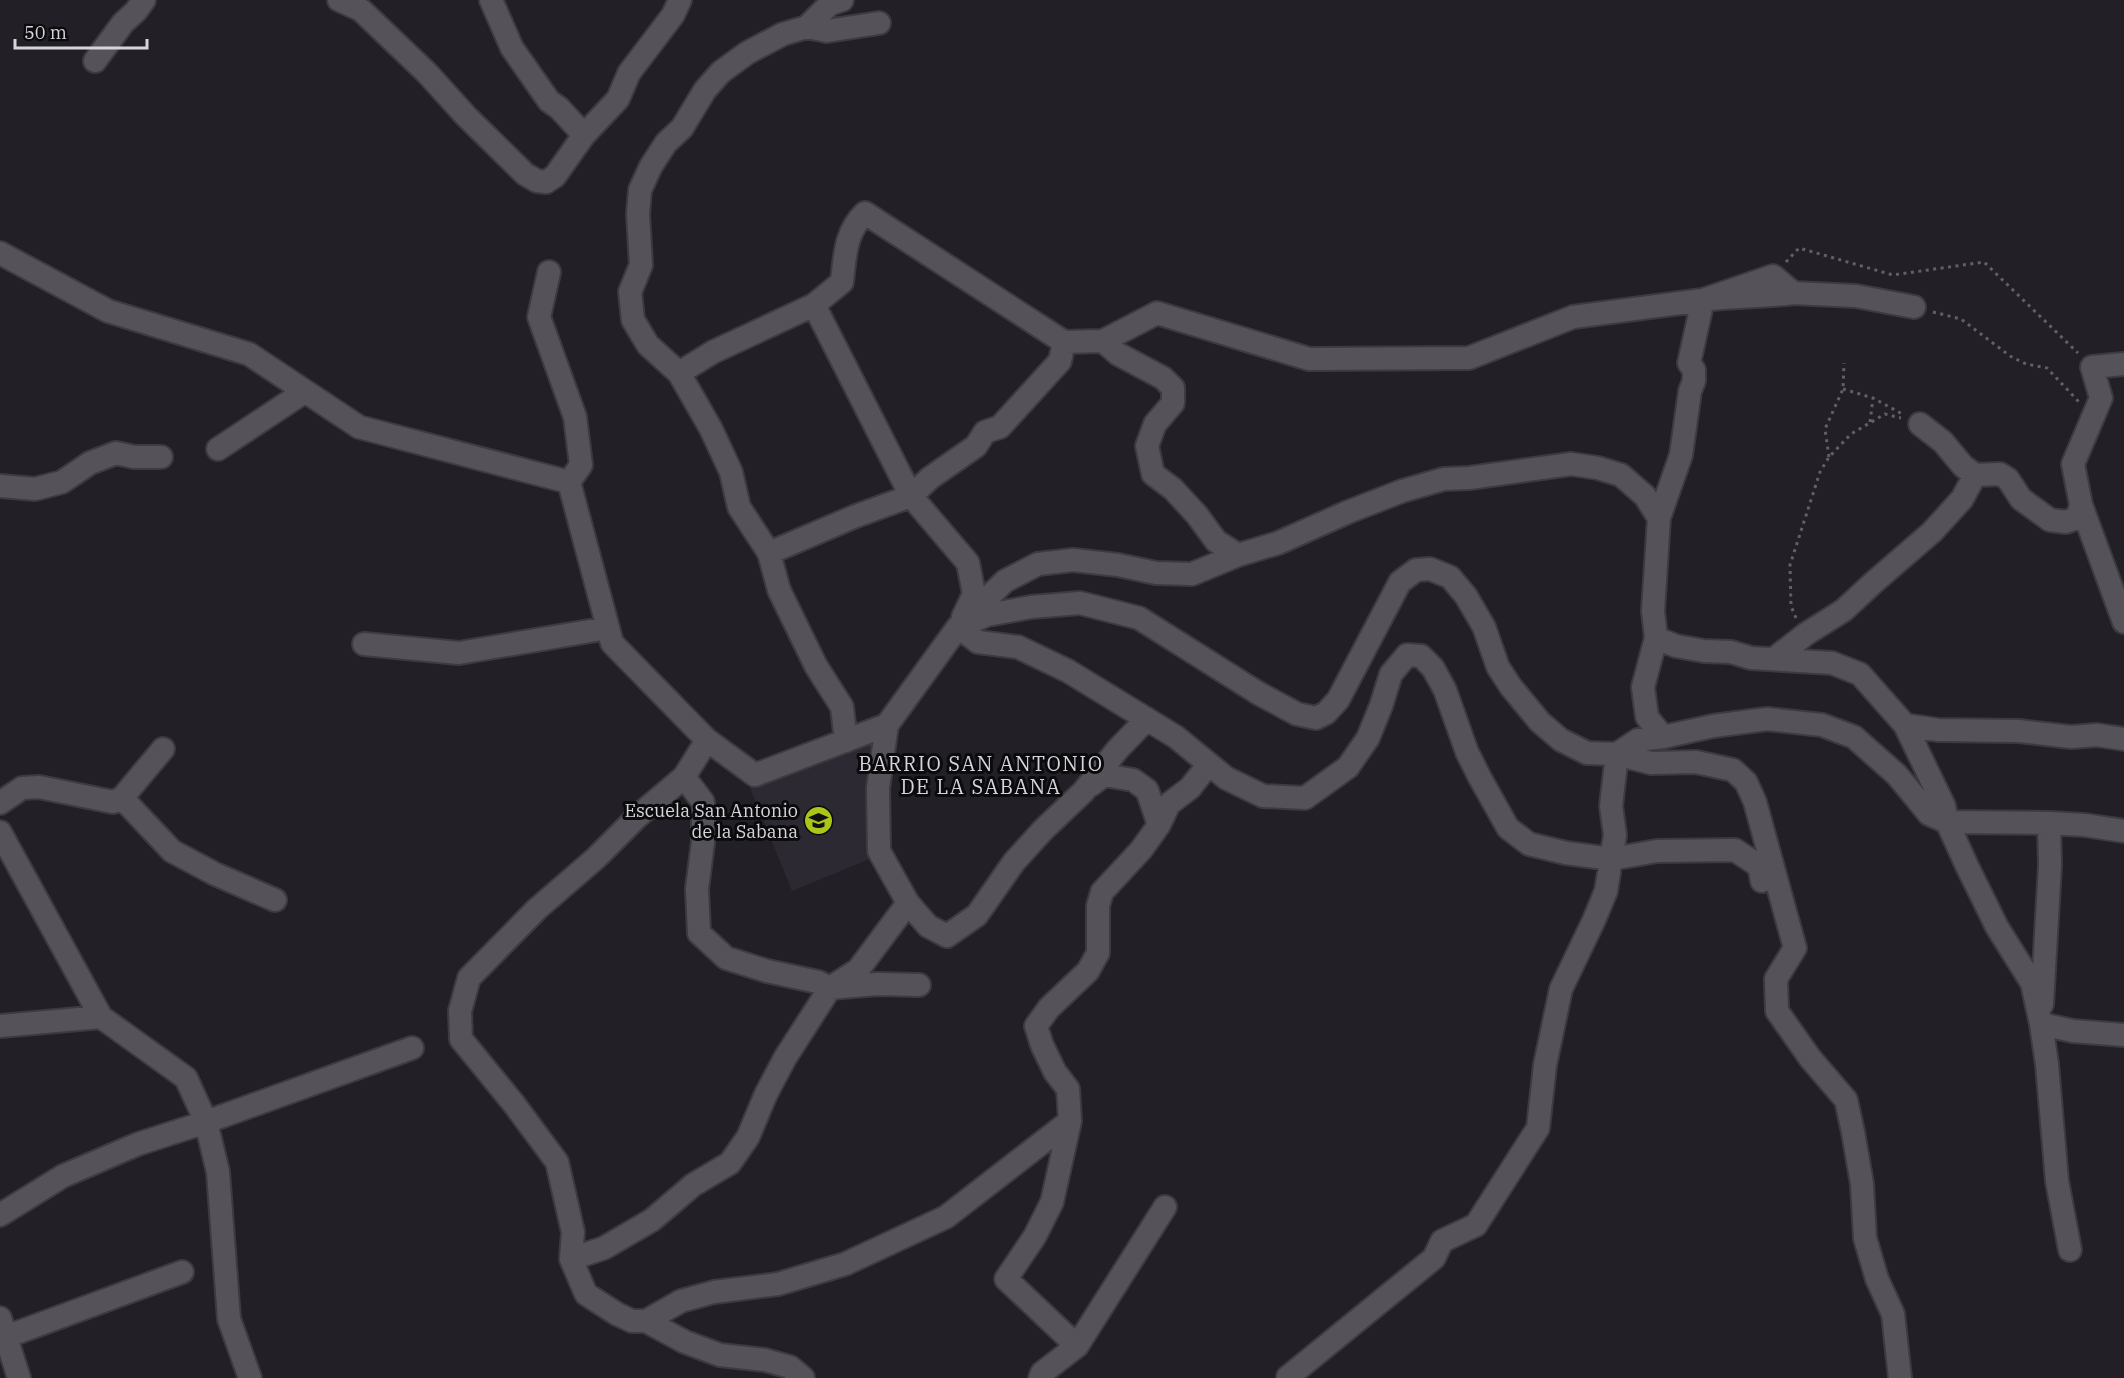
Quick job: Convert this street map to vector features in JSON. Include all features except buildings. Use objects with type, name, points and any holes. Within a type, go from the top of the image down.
[{"type":"street","points":[[94,61],[144,0]]},
{"type":"street","points":[[339,0],[361,10],[427,73],[466,116],[525,174],[537,181],[546,182],[555,176],[584,135],[618,99],[629,73],[674,15],[680,0]]},
{"type":"street","points":[[492,0],[512,48],[549,101],[559,108],[584,135]]},
{"type":"street","points":[[807,27],[830,4],[842,0]]},
{"type":"street","points":[[846,741],[842,707],[816,666],[783,599],[770,553],[739,507],[731,472],[711,429],[679,373],[648,345],[633,320],[630,292],[641,265],[638,214],[640,190],[651,166],[666,143],[682,128],[696,104],[721,72],[747,53],[783,34],[807,27],[827,31],[879,23]]},
{"type":"street","points":[[679,373],[713,352],[814,305],[842,282],[848,238],[856,221],[865,213],[1064,342],[1103,341],[1157,313],[1309,359],[1469,358],[1573,317],[1735,296],[1757,298],[1793,293],[1856,296],[1914,307]]},
{"type":"street","points":[[0,253],[108,311],[249,354],[359,427],[569,482]]},
{"type":"street","points":[[549,272],[539,317],[575,417],[581,465],[569,482]]},
{"type":"street","points":[[1703,300],[1773,276],[1793,293]]},
{"type":"street","points":[[1662,737],[1647,717],[1643,687],[1656,638],[1653,611],[1654,569],[1659,518],[1681,455],[1690,391],[1694,381],[1694,370],[1689,363],[1703,300]]},
{"type":"street","points":[[814,305],[911,495],[968,562],[974,594],[958,627]]},
{"type":"street","points":[[1103,341],[1118,354],[1163,378],[1173,388],[1173,403],[1155,424],[1147,446],[1154,474],[1173,489],[1197,515],[1216,541],[1238,555]]},
{"type":"street","points":[[770,553],[911,495],[930,478],[976,446],[985,432],[1000,427],[1060,361],[1064,342]]},
{"type":"street","points":[[2124,364],[2091,366],[2101,398],[2073,464],[2081,505],[2124,622]]},
{"type":"street","points":[[218,449],[304,392]]},
{"type":"street","points":[[1920,424],[1943,442],[1963,466],[1975,475],[2000,474],[2008,478],[2020,499],[2050,520],[2066,522],[2077,518],[2081,505]]},
{"type":"street","points":[[0,486],[35,489],[62,482],[90,463],[116,453],[134,457],[161,457]]},
{"type":"street","points":[[1160,825],[1147,790],[1133,780],[1104,775],[1043,830],[1014,862],[977,915],[947,936],[928,926],[908,903],[879,851],[878,788],[887,725],[958,627],[1005,581],[1038,564],[1073,560],[1156,573],[1192,574],[1238,555],[1278,543],[1359,508],[1444,478],[1469,478],[1571,464],[1622,475],[1645,496],[1659,518]]},
{"type":"street","points":[[1774,659],[1806,634],[1844,610],[1932,532],[1962,499],[1975,475]]},
{"type":"street","points":[[569,482],[612,643],[707,740],[755,775],[887,725]]},
{"type":"street","points":[[958,627],[987,615],[1031,607],[1080,603],[1139,618],[1258,693],[1297,714],[1316,718],[1326,713],[1338,700],[1400,582],[1416,570],[1430,569],[1450,577],[1466,596],[1484,627],[1498,667],[1506,681],[1540,722],[1561,740],[1587,753],[1617,754],[1651,763],[1696,762],[1733,770],[1746,782],[1755,802],[1795,948],[1776,979],[1777,1011],[1810,1058],[1846,1100],[1854,1132],[1862,1184],[1865,1238],[1877,1279],[1893,1314],[1900,1378]]},
{"type":"street","points":[[958,627],[978,642],[1018,647],[1068,671],[1176,737],[1226,778],[1263,796],[1305,798],[1348,767],[1368,738],[1382,706],[1391,674],[1407,655],[1420,656],[1433,668],[1445,690],[1467,752],[1508,828],[1528,844],[1566,853],[1611,859],[1657,851],[1735,850],[1759,866],[1762,881]]},
{"type":"street","points":[[364,644],[459,654],[608,628]]},
{"type":"street","points":[[1656,638],[1685,648],[1731,652],[1751,658],[1832,663],[1860,674],[1905,725],[1944,806],[1947,822],[1997,927],[2032,983],[2047,1064],[2057,1181],[2070,1250]]},
{"type":"street","points":[[1083,792],[1118,748],[1147,719]]},
{"type":"street","points":[[1288,1377],[1434,1258],[1442,1240],[1476,1225],[1538,1128],[1545,1065],[1561,989],[1606,891],[1615,835],[1611,806],[1617,754],[1638,740],[1767,719],[1822,725],[1854,737],[1897,775],[1929,814],[1947,822],[2049,823],[2124,831]]},
{"type":"street","points":[[1905,725],[1938,730],[2019,731],[2071,737],[2097,735],[2124,739]]},
{"type":"street","points":[[707,740],[684,777],[537,909],[469,978],[460,1011],[461,1039],[557,1162],[573,1232],[571,1259],[586,1293],[617,1314],[632,1321],[645,1321],[685,1342],[720,1355],[765,1360],[790,1367],[803,1378]]},
{"type":"street","points":[[0,803],[22,788],[39,788],[113,802],[122,798],[163,749]]},
{"type":"street","points":[[1077,1346],[1005,1279],[1035,1236],[1052,1202],[1071,1121],[1068,1089],[1055,1072],[1036,1026],[1049,1008],[1088,971],[1098,953],[1098,906],[1102,892],[1141,850],[1160,825],[1169,804],[1190,788],[1209,764]]},
{"type":"street","points":[[684,777],[703,802],[697,889],[699,933],[726,958],[767,971],[818,982],[830,988],[877,984],[919,985]]},
{"type":"street","points":[[122,798],[172,851],[215,874],[275,900]]},
{"type":"street","points":[[2041,1023],[2048,907],[2049,823]]},
{"type":"street","points":[[0,832],[7,857],[101,1017],[186,1078],[206,1122],[218,1172],[229,1319],[250,1378]]},
{"type":"street","points":[[571,1259],[604,1248],[652,1220],[693,1185],[730,1163],[748,1137],[765,1094],[785,1058],[830,988],[858,970],[908,903]]},
{"type":"street","points":[[0,1026],[101,1017]]},
{"type":"street","points":[[2041,1023],[2073,1031],[2124,1035]]},
{"type":"street","points":[[0,1215],[63,1176],[138,1144],[412,1048]]},
{"type":"street","points":[[645,1321],[681,1301],[714,1292],[778,1284],[855,1260],[946,1217],[1071,1121]]},
{"type":"street","points":[[1040,1378],[1042,1373],[1077,1346],[1165,1207]]},
{"type":"street","points":[[19,1378],[2,1331],[182,1272]]},
{"type":"path","points":[[1773,276],[1799,248],[1893,275],[1984,262],[2091,366]]},
{"type":"path","points":[[1914,307],[1961,319],[2010,356],[2026,364],[2047,368],[2078,400],[2091,422]]},
{"type":"path","points":[[1829,457],[1825,429],[1843,389],[1844,363]]},
{"type":"path","points":[[1843,389],[1874,398],[1920,424]]},
{"type":"path","points":[[1870,422],[1874,398]]},
{"type":"path","points":[[1806,634],[1791,606],[1790,565],[1820,472],[1829,457],[1851,434],[1885,414],[1920,424]]},
{"type":"shaded area","name":"Escuela San Antonio de la Sabana","points":[[877,741],[872,858],[792,891],[749,785]]},
{"type":"place","name":"Escuela San Antonio de la Sabana","points":[[819,821]]},
{"type":"district","name":"BARRIO SAN ANTONIO DE LA SABANA","points":[[981,776]]}]
